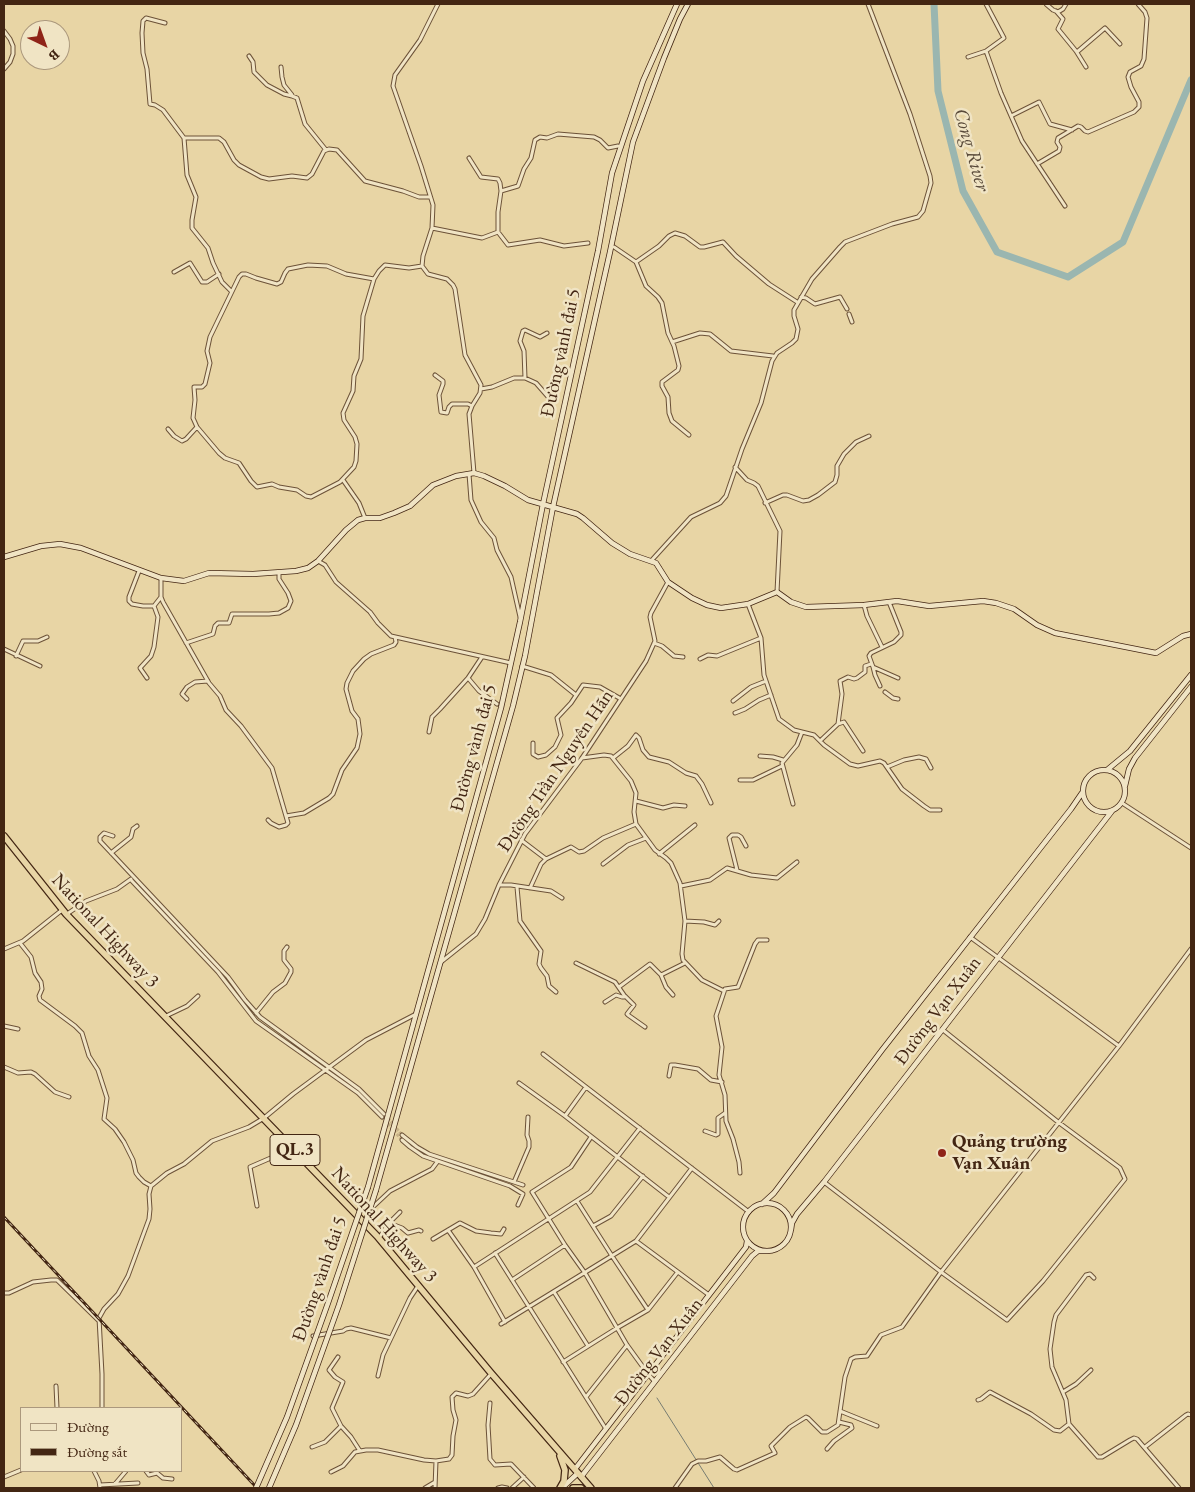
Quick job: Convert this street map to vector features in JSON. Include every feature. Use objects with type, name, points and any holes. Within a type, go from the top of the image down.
[{"type":"highway","name":"National Highway 3","points":[[4,836],[64,912],[379,1238],[590,1488]]},
{"type":"highway","points":[[557,1449],[565,1470],[561,1488]]},
{"type":"highway","points":[[573,1488],[581,1488]]},
{"type":"street","points":[[438,4],[420,40],[398,69],[393,86],[434,210],[432,228],[423,256],[422,266],[428,274],[447,279],[453,284],[466,355],[481,389],[469,414],[471,500],[481,522],[494,538],[497,550],[511,577],[520,622]]},
{"type":"street","name":"Đường vành đai 5","points":[[256,1488],[290,1408],[368,1186],[512,664],[543,504],[598,251],[612,172],[642,81],[676,4]]},
{"type":"street","name":"Đường vành đai 5","points":[[269,1488],[296,1425],[339,1305],[376,1190],[512,709],[553,507],[610,252],[632,142],[667,50],[688,4]]},
{"type":"street","points":[[651,561],[691,517],[723,500],[761,403],[774,356],[796,339],[798,330],[794,313],[798,302],[812,280],[846,242],[892,224],[918,217],[921,214],[931,184],[930,176],[910,114],[868,4]]},
{"type":"street","points":[[968,57],[986,51],[1004,38],[986,4]]},
{"type":"street","points":[[1046,4],[1063,19],[1058,29],[1077,52],[1086,67]]},
{"type":"street","points":[[1056,11],[1060,11],[1066,4]]},
{"type":"street","points":[[1037,164],[1059,150],[1060,147],[1057,140],[1079,126],[1088,132],[1134,112],[1139,107],[1139,102],[1128,77],[1130,72],[1141,66],[1144,59],[1147,18],[1145,12],[1138,4]]},
{"type":"street","points":[[166,24],[146,18],[143,21],[143,53],[147,69],[150,104],[164,110],[184,138],[187,175],[196,197],[192,228],[208,248],[212,263],[224,285],[231,291]]},
{"type":"street","points":[[1077,52],[1105,28],[1120,44]]},
{"type":"street","points":[[4,31],[13,46],[13,54],[10,62],[4,69]]},
{"type":"street","points":[[986,51],[1001,93],[1022,141],[1065,206]]},
{"type":"street","points":[[249,56],[253,62],[254,72],[267,85],[297,98],[308,129],[326,150],[340,152],[362,179],[403,190],[419,197],[430,197]]},
{"type":"street","points":[[281,67],[284,85],[292,96]]},
{"type":"street","points":[[1011,116],[1039,102],[1050,124],[1072,130]]},
{"type":"street","points":[[501,191],[518,186],[525,167],[531,158],[535,140],[540,137],[547,138],[558,134],[594,137],[608,148],[618,146]]},
{"type":"street","points":[[184,138],[219,138],[224,142],[239,165],[269,179],[292,176],[310,177],[326,150]]},
{"type":"street","points":[[468,158],[481,177],[498,179],[501,191],[498,232],[506,243],[510,245],[540,240],[564,246],[588,243]]},
{"type":"street","points":[[432,228],[482,238],[498,232]]},
{"type":"street","points":[[636,262],[675,233],[685,236],[700,247],[723,242],[736,256],[769,284],[798,302]]},
{"type":"street","points":[[614,247],[636,262],[646,286],[660,299],[679,369],[662,382],[662,386],[668,397],[669,413],[672,421],[689,435]]},
{"type":"street","points":[[174,272],[190,262],[202,282],[207,282],[218,274]]},
{"type":"street","points":[[374,279],[346,274],[327,266],[305,265],[288,269],[284,273],[281,282],[277,284],[242,274],[231,291],[209,341],[207,351],[210,363],[205,384],[195,386],[193,389],[195,398],[193,418],[197,427],[222,456],[239,463],[257,487],[272,484],[298,490],[308,498],[343,480],[356,464],[357,444],[355,437],[344,420],[343,413],[353,391],[354,376],[362,356],[363,316],[374,279],[379,270],[385,265],[409,268],[422,266]]},
{"type":"street","points":[[801,297],[815,304],[840,297],[847,308]]},
{"type":"street","points":[[849,314],[852,322]]},
{"type":"street","points":[[525,378],[524,352],[520,341],[523,331],[525,330],[540,337],[547,333]]},
{"type":"street","points":[[672,342],[700,333],[710,334],[731,351],[774,356]]},
{"type":"street","points":[[435,375],[443,381],[438,395],[441,412],[447,413],[452,404],[468,404],[472,406]]},
{"type":"street","points":[[481,389],[492,387],[513,378],[525,378],[536,383],[550,399]]},
{"type":"street","points":[[168,429],[182,441],[186,440],[197,427]]},
{"type":"street","points":[[765,503],[783,495],[803,501],[818,495],[835,482],[838,466],[844,454],[856,442],[869,436]]},
{"type":"street","points":[[735,467],[746,480],[756,484],[780,531],[777,592]]},
{"type":"street","points":[[4,557],[41,546],[60,544],[81,548],[161,578],[184,581],[209,573],[279,573],[302,570],[318,561],[346,530],[358,520],[380,518],[394,514],[410,506],[433,485],[456,476],[471,474],[484,476],[528,500],[577,514],[612,543],[630,554],[656,563],[668,582],[692,598],[707,605],[721,608],[748,604],[777,592]]},
{"type":"street","points":[[343,480],[359,503],[365,518]]},
{"type":"street","points":[[318,561],[325,565],[336,582],[370,612],[388,633],[395,637],[512,664]]},
{"type":"street","points":[[139,571],[129,601],[132,604],[154,606]]},
{"type":"street","points":[[186,643],[212,634],[218,623],[229,622],[232,614],[279,613],[288,608],[290,601],[288,593],[279,579],[279,573]]},
{"type":"street","points":[[161,578],[161,597],[208,681],[220,696],[226,710],[239,723],[269,764],[288,823],[282,827],[275,826],[268,820]]},
{"type":"street","points":[[668,582],[650,613],[655,636],[654,643],[662,646],[674,656],[683,657]]},
{"type":"street","points":[[777,592],[791,602],[806,607],[864,605],[897,601],[929,606],[984,602],[996,603],[1014,609],[1031,622],[1055,633],[1156,653],[1183,636],[1191,634]]},
{"type":"street","points":[[154,606],[161,597]]},
{"type":"street","points":[[880,686],[870,654],[894,642],[899,638],[901,632],[889,602]]},
{"type":"street","points":[[748,604],[761,638],[766,681],[778,719],[794,730],[814,735],[850,764],[858,766],[880,762],[887,767],[902,789],[930,810],[940,810]]},
{"type":"street","points":[[864,605],[867,616],[882,647]]},
{"type":"street","points":[[147,678],[140,668],[151,656],[154,647],[158,617],[154,606]]},
{"type":"street","points":[[16,656],[23,641],[38,641],[47,637]]},
{"type":"street","points":[[286,816],[304,813],[333,794],[342,770],[357,748],[360,734],[358,719],[352,710],[346,690],[347,683],[353,671],[364,659],[371,654],[394,645],[396,642],[395,637]]},
{"type":"street","points":[[700,658],[717,656],[761,638]]},
{"type":"street","name":"Đường Trần Nguyên Hãn","points":[[440,963],[476,934],[488,915],[499,885],[521,840],[582,758],[646,661],[654,643]]},
{"type":"street","points":[[4,649],[40,666]]},
{"type":"street","points":[[429,732],[432,717],[468,678],[482,657]]},
{"type":"street","points":[[838,724],[842,694],[840,681],[848,677],[857,678],[865,672],[865,666],[872,665],[898,678]]},
{"type":"street","points":[[522,666],[551,675],[576,695]]},
{"type":"street","points":[[1107,770],[1130,751],[1191,675]]},
{"type":"street","points":[[468,678],[479,691],[497,704]]},
{"type":"street","points":[[187,699],[182,692],[187,687],[195,682],[208,681]]},
{"type":"street","points":[[733,701],[751,687],[766,681]]},
{"type":"street","points":[[533,744],[534,754],[538,757],[546,755],[555,747],[561,735],[558,718],[580,688],[587,685],[600,687],[621,699]]},
{"type":"street","points":[[1125,786],[1121,778],[1107,770],[1089,775],[1083,786],[1082,793],[1087,806],[1093,810],[1106,813],[1122,803],[1129,769],[1135,758],[1191,687]]},
{"type":"street","points":[[886,692],[893,698],[898,699]]},
{"type":"street","points":[[735,712],[745,709],[771,695]]},
{"type":"street","points":[[820,741],[842,722],[846,724],[863,751]]},
{"type":"street","points":[[793,804],[782,766],[783,760],[797,745],[802,732]]},
{"type":"street","points":[[613,758],[628,746],[636,735],[643,750],[649,757],[669,762],[686,773],[696,776],[711,803]]},
{"type":"street","points":[[582,758],[608,755],[613,758],[632,781],[636,793],[634,812],[636,824],[659,854],[669,860],[681,886],[680,893],[685,921],[682,954],[685,963],[702,980],[724,991]]},
{"type":"street","points":[[760,756],[783,760]]},
{"type":"street","points":[[887,767],[919,756],[926,759],[931,768]]},
{"type":"street","points":[[740,780],[753,780],[782,766]]},
{"type":"street","name":"Đường Vạn Xuân","points":[[762,1204],[774,1193],[882,1050],[1082,793]]},
{"type":"street","points":[[636,801],[663,808],[674,804],[685,806]]},
{"type":"street","points":[[1122,803],[1191,848]]},
{"type":"street","name":"Đường Vạn Xuân","points":[[791,1230],[792,1223],[797,1214],[943,1030],[1112,811]]},
{"type":"street","points":[[530,888],[541,864],[546,859],[571,847],[581,852],[604,838],[636,824]]},
{"type":"street","points":[[111,853],[131,837],[133,829],[137,826]]},
{"type":"street","points":[[659,854],[682,834],[695,826]]},
{"type":"street","points":[[112,836],[104,833],[100,840],[132,878],[228,977],[256,1013],[268,1025],[358,1093],[383,1116]]},
{"type":"street","points":[[737,871],[729,838],[735,834],[741,837],[746,846]]},
{"type":"street","points":[[603,864],[628,845],[646,838]]},
{"type":"street","points":[[521,840],[546,859]]},
{"type":"street","points":[[681,886],[710,880],[727,868],[752,876],[775,878],[779,877],[797,862]]},
{"type":"street","points":[[4,949],[20,943],[64,912],[117,889],[132,878]]},
{"type":"street","points":[[499,885],[551,890],[562,898]]},
{"type":"street","points":[[517,887],[520,921],[541,951],[540,968],[547,976],[549,986],[556,992]]},
{"type":"street","points":[[685,921],[704,922],[715,925],[719,921]]},
{"type":"street","points":[[181,930],[218,972],[256,1021],[328,1069]]},
{"type":"street","points":[[970,937],[1119,1046]]},
{"type":"street","points":[[740,1173],[739,1162],[725,1113],[725,1095],[719,1072],[722,1050],[716,1016],[725,989],[738,987],[755,944],[758,940],[767,940]]},
{"type":"street","points":[[20,943],[31,957],[34,970],[41,982],[40,1000],[82,1033],[88,1054],[98,1070],[107,1098],[104,1119],[115,1129],[124,1142],[134,1160],[136,1173],[151,1186]]},
{"type":"street","points":[[256,1013],[273,992],[285,983],[291,972],[291,969],[284,960],[284,951],[287,947]]},
{"type":"street","points":[[675,1488],[692,1464],[697,1462],[720,1457],[734,1469],[741,1470],[775,1453],[771,1446],[790,1427],[806,1417],[820,1431],[825,1432],[835,1427],[839,1422],[845,1377],[851,1359],[867,1356],[881,1335],[902,1327],[941,1272],[1119,1046],[1191,949]]},
{"type":"street","points":[[576,963],[607,978],[619,987],[634,1005],[627,1014],[645,1027]]},
{"type":"street","points":[[661,975],[685,963]]},
{"type":"street","points":[[619,987],[650,964],[661,975],[666,987],[673,995]]},
{"type":"street","points":[[165,1016],[187,1006],[198,996]]},
{"type":"street","points":[[605,1002],[616,996],[625,996]]},
{"type":"street","points":[[102,1407],[100,1315],[118,1294],[128,1276],[149,1219],[149,1194],[151,1186],[167,1173],[184,1164],[217,1138],[249,1127],[264,1118],[371,1037],[416,1014]]},
{"type":"street","points":[[4,1026],[18,1029]]},
{"type":"street","points":[[824,1182],[1007,1320],[1043,1281],[1125,1180],[1120,1168],[1058,1122],[943,1030]]},
{"type":"street","points":[[543,1054],[749,1212]]},
{"type":"street","points":[[669,1076],[671,1065],[675,1065],[698,1069],[712,1080],[722,1082]]},
{"type":"street","points":[[4,1067],[18,1073],[30,1072],[35,1074],[55,1092],[69,1097]]},
{"type":"street","points":[[519,1083],[565,1116],[669,1197]]},
{"type":"street","points":[[565,1116],[586,1087]]},
{"type":"street","points":[[705,1132],[718,1134],[718,1118],[725,1113]]},
{"type":"street","points":[[514,1182],[529,1147],[527,1135],[528,1117]]},
{"type":"street","points":[[474,1267],[590,1192],[640,1128]]},
{"type":"street","points":[[402,1134],[429,1154],[523,1185]]},
{"type":"street","points":[[591,1137],[571,1167],[532,1192],[585,1273],[627,1345],[655,1382]]},
{"type":"street","points":[[402,1140],[417,1153],[510,1186],[523,1194],[518,1205]]},
{"type":"street","points":[[258,1206],[250,1167],[292,1147]]},
{"type":"street","points":[[374,1206],[390,1191],[432,1169],[438,1161]]},
{"type":"street","points":[[501,1324],[636,1241],[692,1168]]},
{"type":"street","points":[[593,1226],[611,1216],[643,1176]]},
{"type":"street","points":[[577,1201],[648,1310]]},
{"type":"street","points":[[770,1203],[777,1205],[788,1215],[791,1222],[789,1237],[779,1248],[765,1251],[758,1249],[747,1240],[744,1234],[745,1218],[755,1207],[762,1204],[770,1203]]},
{"type":"street","points":[[379,1238],[389,1223],[400,1212]]},
{"type":"street","points":[[389,1223],[408,1232],[421,1231]]},
{"type":"street","points":[[433,1239],[460,1223],[476,1231],[501,1234],[504,1229]]},
{"type":"street","points":[[448,1230],[474,1267],[505,1322]]},
{"type":"street","name":"Đường Vạn Xuân","points":[[578,1473],[606,1429],[746,1247],[747,1240]]},
{"type":"street","points":[[636,1241],[709,1295]]},
{"type":"street","points":[[512,1280],[565,1245]]},
{"type":"street","name":"Đường Vạn Xuân","points":[[561,1488],[578,1473],[655,1382],[752,1256],[758,1251],[765,1251]]},
{"type":"street","points":[[495,1253],[606,1429]]},
{"type":"street","points":[[563,1362],[648,1310],[677,1273]]},
{"type":"street","points":[[1094,1278],[1090,1274],[1086,1275],[1059,1310],[1054,1322],[1050,1348],[1052,1367],[1067,1404],[1069,1424],[1098,1457],[1102,1457],[1134,1438],[1145,1447],[1179,1488]]},
{"type":"street","points":[[4,1293],[9,1293],[33,1282],[57,1280],[99,1322]]},
{"type":"street","points":[[378,1376],[383,1355],[410,1298],[419,1286]]},
{"type":"street","points":[[554,1292],[588,1346]]},
{"type":"street","points":[[313,1336],[351,1328],[391,1338]]},
{"type":"street","points":[[586,1396],[627,1345]]},
{"type":"street","points":[[338,1357],[329,1370],[343,1382],[332,1408],[341,1426],[360,1451]]},
{"type":"street","points":[[1063,1392],[1076,1384],[1091,1370]]},
{"type":"street","points":[[331,1472],[343,1466],[356,1452],[360,1451],[378,1450],[424,1460],[449,1459],[452,1455],[456,1420],[452,1401],[454,1394],[468,1396],[473,1394],[491,1373]]},
{"type":"street","points":[[56,1386],[57,1407]]},
{"type":"street","points":[[978,1400],[981,1400],[990,1392],[1030,1414],[1054,1430],[1060,1431],[1069,1424]]},
{"type":"street","points":[[490,1404],[488,1425],[490,1459],[494,1465],[511,1464],[534,1488]]},
{"type":"street","points":[[840,1411],[877,1426]]},
{"type":"street","points":[[1145,1447],[1186,1415],[1191,1415]]},
{"type":"street","points":[[826,1449],[852,1428],[851,1425],[839,1422]]},
{"type":"street","points":[[312,1447],[325,1442],[341,1426]]},
{"type":"street","points":[[435,1488],[436,1461]]},
{"type":"street","points":[[4,1476],[20,1470]]},
{"type":"street","points":[[94,1472],[100,1486],[138,1483]]},
{"type":"street","points":[[114,1485],[125,1472]]},
{"type":"street","points":[[147,1472],[150,1475],[157,1473],[163,1478],[172,1479]]},
{"type":"street","points":[[512,1488],[524,1477]]},
{"type":"street","points":[[425,1488],[436,1481]]},
{"type":"street","points":[[498,1488],[507,1488]]},
{"type":"waterway","name":"Cong River","points":[[934,4],[938,91],[963,191],[997,252],[1068,277],[1123,242],[1191,80]]},
{"type":"waterway","points":[[657,1398],[714,1488]]},
{"type":"tunnel","points":[[382,1117],[402,1140]]},
{"type":"tunnel","points":[[388,1118],[402,1135]]},
{"type":"railway","points":[[4,1217],[181,1407]]},
{"type":"railway","points":[[182,1408],[257,1488]]},
{"type":"place","name":"Quảng trường Vạn Xuân","points":[[942,1153]]}]
